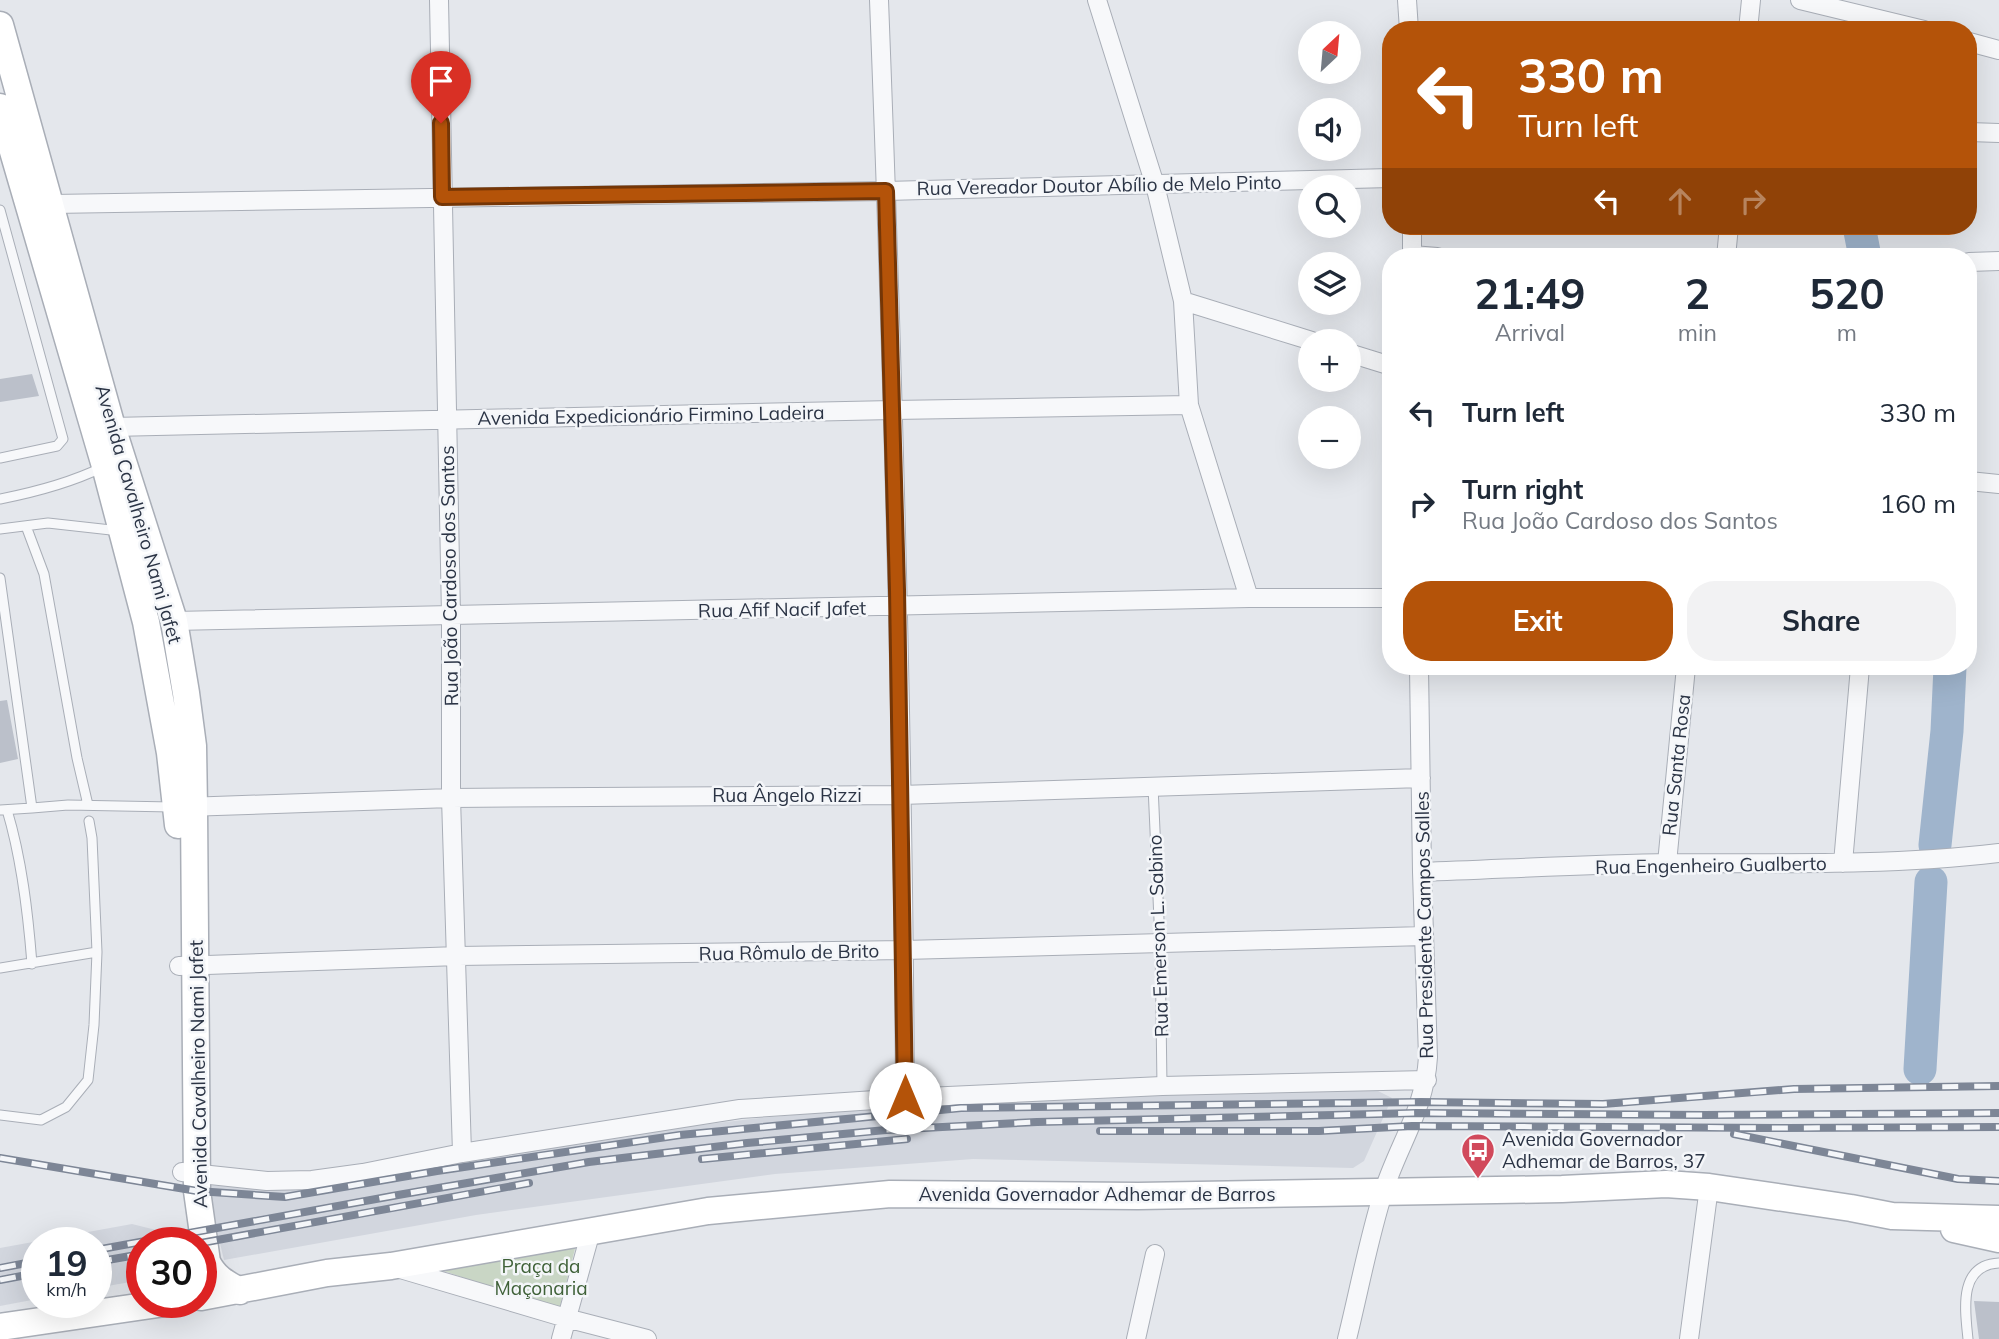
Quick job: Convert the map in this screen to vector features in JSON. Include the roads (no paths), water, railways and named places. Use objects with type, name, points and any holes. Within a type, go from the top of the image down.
[{"type":"main road","name":"Avenida Cavalheiro Nami Jafet","points":[[0,25],[52,204],[104,430],[105,466],[155,662],[186,807]]},
{"type":"main road","name":"Avenida Cavalheiro Nami Jafet","points":[[0,107],[104,430],[174,621],[193,746],[186,807],[187,1227]]},
{"type":"main road","name":"Avenida Cavalheiro Nami Jafet","points":[[189,1173],[207,1262],[221,1281],[240,1291]]},
{"type":"main road","name":"Avenida Governador Adhemar de Barros","points":[[217,1295],[327,1273],[391,1266],[708,1211],[890,1194],[1138,1196],[1562,1189],[1638,1184],[1709,1187],[1908,1217],[1999,1219]]},
{"type":"main road","points":[[1908,1217],[1999,1239]]},
{"type":"main road","points":[[0,1327],[126,1308]]},
{"type":"street","name":"Rua João Cardoso dos Santos","points":[[439,0],[451,616],[451,798],[458,956],[462,1153]]},
{"type":"street","points":[[878,0],[898,607],[905,1098]]},
{"type":"street","points":[[1097,0],[1155,185],[1183,301],[1189,405],[1249,598]]},
{"type":"street","points":[[1407,0],[1408,21]]},
{"type":"street","points":[[1749,21],[1751,0]]},
{"type":"street","points":[[1800,0],[1835,4],[1893,21]]},
{"type":"street","points":[[1977,44],[1999,50]]},
{"type":"street","points":[[1977,132],[1999,133]]},
{"type":"street","name":"Rua Vereador Doutor Abílio de Melo Pinto","points":[[52,204],[886,191],[1382,178]]},
{"type":"street","points":[[1977,262],[1999,261]]},
{"type":"street","points":[[1183,301],[1298,337]]},
{"type":"street","points":[[1361,357],[1382,363]]},
{"type":"street","name":"Avenida Expedicionário Firmino Ladeira","points":[[104,430],[446,420],[1189,405]]},
{"type":"street","points":[[1977,482],[1999,484]]},
{"type":"street","name":"Rua Afif Nacif Jafet","points":[[174,621],[1249,598],[1382,598]]},
{"type":"street","name":"Rua Presidente Campos Salles","points":[[1347,1339],[1384,1191],[1412,1126],[1427,1080],[1419,675]]},
{"type":"street","name":"Rua Santa Rosa","points":[[1667,863],[1685,675]]},
{"type":"street","points":[[1843,863],[1859,675]]},
{"type":"street","name":"Rua Ângelo Rizzi","points":[[186,807],[451,798],[901,795],[1421,778]]},
{"type":"street","name":"Rua Engenheiro Gualberto","points":[[1422,872],[1667,863],[1843,863],[1947,859],[1999,853]]},
{"type":"street","name":"Rua Rômulo de Brito","points":[[187,967],[458,956],[904,950],[1424,936]]},
{"type":"street","points":[[189,1173],[267,1181],[312,1180],[740,1109],[1162,1086],[1427,1080]]},
{"type":"street","points":[[1689,1339],[1709,1187]]},
{"type":"street","points":[[561,1339],[591,1231]]},
{"type":"street","points":[[1136,1339],[1155,1254]]},
{"type":"street","points":[[391,1266],[647,1339]]},
{"type":"lane","points":[[0,209],[63,439],[57,446],[0,458]]},
{"type":"lane","points":[[0,499],[38,492],[105,466]]},
{"type":"lane","points":[[0,529],[48,523],[122,531]]},
{"type":"lane","points":[[26,526],[44,573],[88,805]]},
{"type":"lane","points":[[0,578],[32,808]]},
{"type":"lane","name":"Rua Emerson L. Sabino","points":[[1153,786],[1160,942],[1162,1086]]},
{"type":"lane","points":[[32,964],[29,921],[14,832],[3,810],[88,805],[186,807]]},
{"type":"lane","points":[[0,1115],[41,1120],[66,1107],[88,1080],[94,1025],[97,952],[89,821]]},
{"type":"lane","points":[[0,968],[97,952]]},
{"type":"lane","points":[[1968,1339],[1965,1302],[1967,1288],[1973,1275],[1981,1267],[1999,1264]]},
{"type":"waterway","points":[[1861,235],[1863,248]]},
{"type":"waterway","points":[[1935,845],[1947,731],[1950,675]]},
{"type":"waterway","points":[[1920,1069],[1931,882]]},
{"type":"railway","points":[[0,1158],[197,1191],[285,1197],[437,1171],[680,1135],[961,1108],[1421,1102],[1603,1104],[1794,1089],[1999,1086]]},
{"type":"railway","points":[[112,1247],[589,1162],[886,1130],[1037,1122],[1417,1113],[1999,1113]]},
{"type":"railway","points":[[1100,1131],[1319,1131],[1412,1126],[1999,1127]]},
{"type":"railway","points":[[1734,1134],[1958,1179],[1999,1181]]},
{"type":"railway","points":[[702,1159],[907,1139]]},
{"type":"railway","points":[[217,1240],[529,1183]]},
{"type":"railway","points":[[112,1259],[126,1257]]},
{"type":"railway","points":[[0,1268],[21,1264]]},
{"type":"railway","points":[[0,1280],[21,1276]]},
{"type":"place","name":"Avenida Governador Adhemar de Barros, 37","points":[[1478,1180]]},
{"type":"park label","name":"Praça da Maçonaria","points":[[541,1277]]}]
